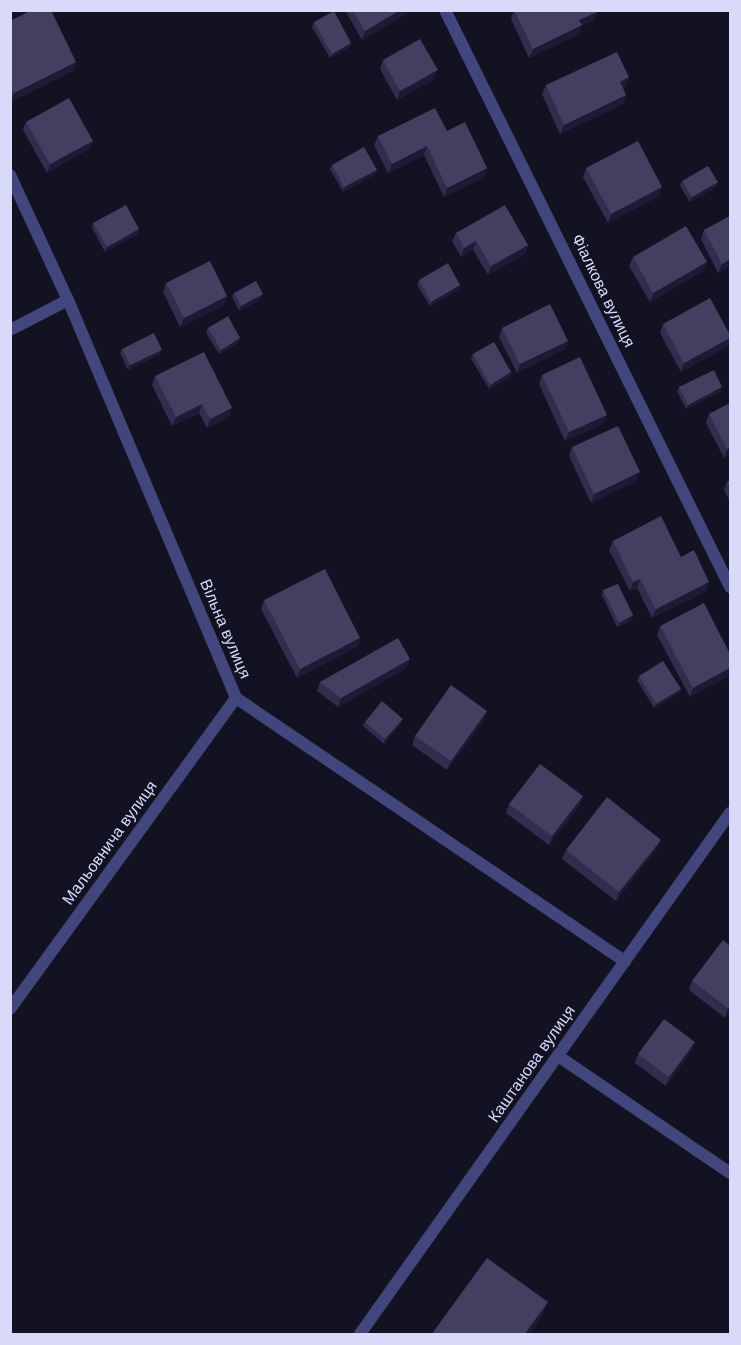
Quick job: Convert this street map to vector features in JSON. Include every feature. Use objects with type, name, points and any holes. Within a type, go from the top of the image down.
[{"type":"street","name":"Фіалкова вулиця","points":[[445,10],[730,587]]},
{"type":"street","name":"Вільна вулиця","points":[[10,176],[68,300],[236,698],[625,961]]},
{"type":"street","points":[[10,330],[68,300]]},
{"type":"street","name":"Мальовнича вулиця","points":[[10,1009],[236,698]]},
{"type":"street","name":"Каштанова вулиця","points":[[360,1335],[730,813]]},
{"type":"street","points":[[558,1056],[730,1173]]},
{"type":"building","points":[[32,10],[51,10],[76,62],[14,93],[10,86],[10,21]]},
{"type":"building","points":[[353,10],[400,10],[365,31]]},
{"type":"building","points":[[514,10],[596,10],[597,12],[579,20],[582,25],[533,49]]},
{"type":"building","points":[[334,11],[351,43],[332,54],[314,22]]},
{"type":"building","points":[[420,39],[438,70],[400,91],[383,60]]},
{"type":"building","points":[[617,52],[629,77],[620,82],[626,95],[564,125],[546,85]]},
{"type":"building","points":[[69,98],[93,141],[50,164],[26,122]]},
{"type":"building","points":[[435,108],[447,131],[465,122],[487,168],[447,188],[427,146],[392,164],[378,136]]},
{"type":"building","points":[[638,141],[662,187],[611,214],[586,168]]},
{"type":"building","points":[[364,147],[377,170],[344,187],[332,165]]},
{"type":"building","points":[[708,166],[718,182],[692,197],[682,181]]},
{"type":"building","points":[[126,205],[139,229],[107,247],[93,223]]},
{"type":"building","points":[[505,205],[528,245],[491,266],[476,241],[464,248],[456,233]]},
{"type":"building","points":[[730,216],[730,259],[722,264],[704,230]]},
{"type":"building","points":[[686,226],[707,262],[653,293],[633,257]]},
{"type":"building","points":[[210,261],[227,296],[184,318],[166,283]]},
{"type":"building","points":[[448,263],[460,285],[431,302],[419,280]]},
{"type":"building","points":[[256,281],[263,294],[241,306],[234,293]]},
{"type":"building","points":[[710,298],[730,338],[684,363],[663,324]]},
{"type":"building","points":[[550,304],[568,341],[520,364],[502,328]]},
{"type":"building","points":[[228,316],[240,338],[221,350],[208,328]]},
{"type":"building","points":[[154,333],[162,350],[130,365],[122,349]]},
{"type":"building","points":[[494,342],[511,372],[490,385],[473,354]]},
{"type":"building","points":[[204,352],[232,408],[210,419],[202,404],[176,417],[155,376]]},
{"type":"building","points":[[580,357],[607,415],[569,432],[542,375]]},
{"type":"building","points":[[714,370],[722,387],[688,405],[679,387]]},
{"type":"building","points":[[730,403],[730,447],[727,449],[709,414]]},
{"type":"building","points":[[618,426],[640,472],[594,494],[572,447]]},
{"type":"building","points":[[661,516],[681,557],[694,550],[709,582],[656,609],[640,579],[633,582],[613,541]]},
{"type":"building","points":[[325,569],[360,638],[300,669],[264,600]]},
{"type":"building","points":[[618,584],[633,615],[619,623],[603,590]]},
{"type":"building","points":[[704,603],[730,654],[730,668],[693,688],[660,626]]},
{"type":"building","points":[[398,638],[410,659],[341,698],[320,682]]},
{"type":"building","points":[[663,661],[681,689],[656,704],[639,676]]},
{"type":"building","points":[[451,685],[487,711],[451,761],[415,736]]},
{"type":"building","points":[[382,701],[403,719],[385,739],[365,722]]},
{"type":"building","points":[[540,764],[583,796],[552,836],[509,804]]},
{"type":"building","points":[[607,797],[661,840],[619,892],[566,850]]},
{"type":"building","points":[[723,940],[730,946],[730,1006],[728,1009],[692,981]]},
{"type":"building","points":[[664,1019],[695,1042],[669,1077],[638,1054]]},
{"type":"building","points":[[487,1258],[548,1302],[524,1335],[431,1335]]}]
